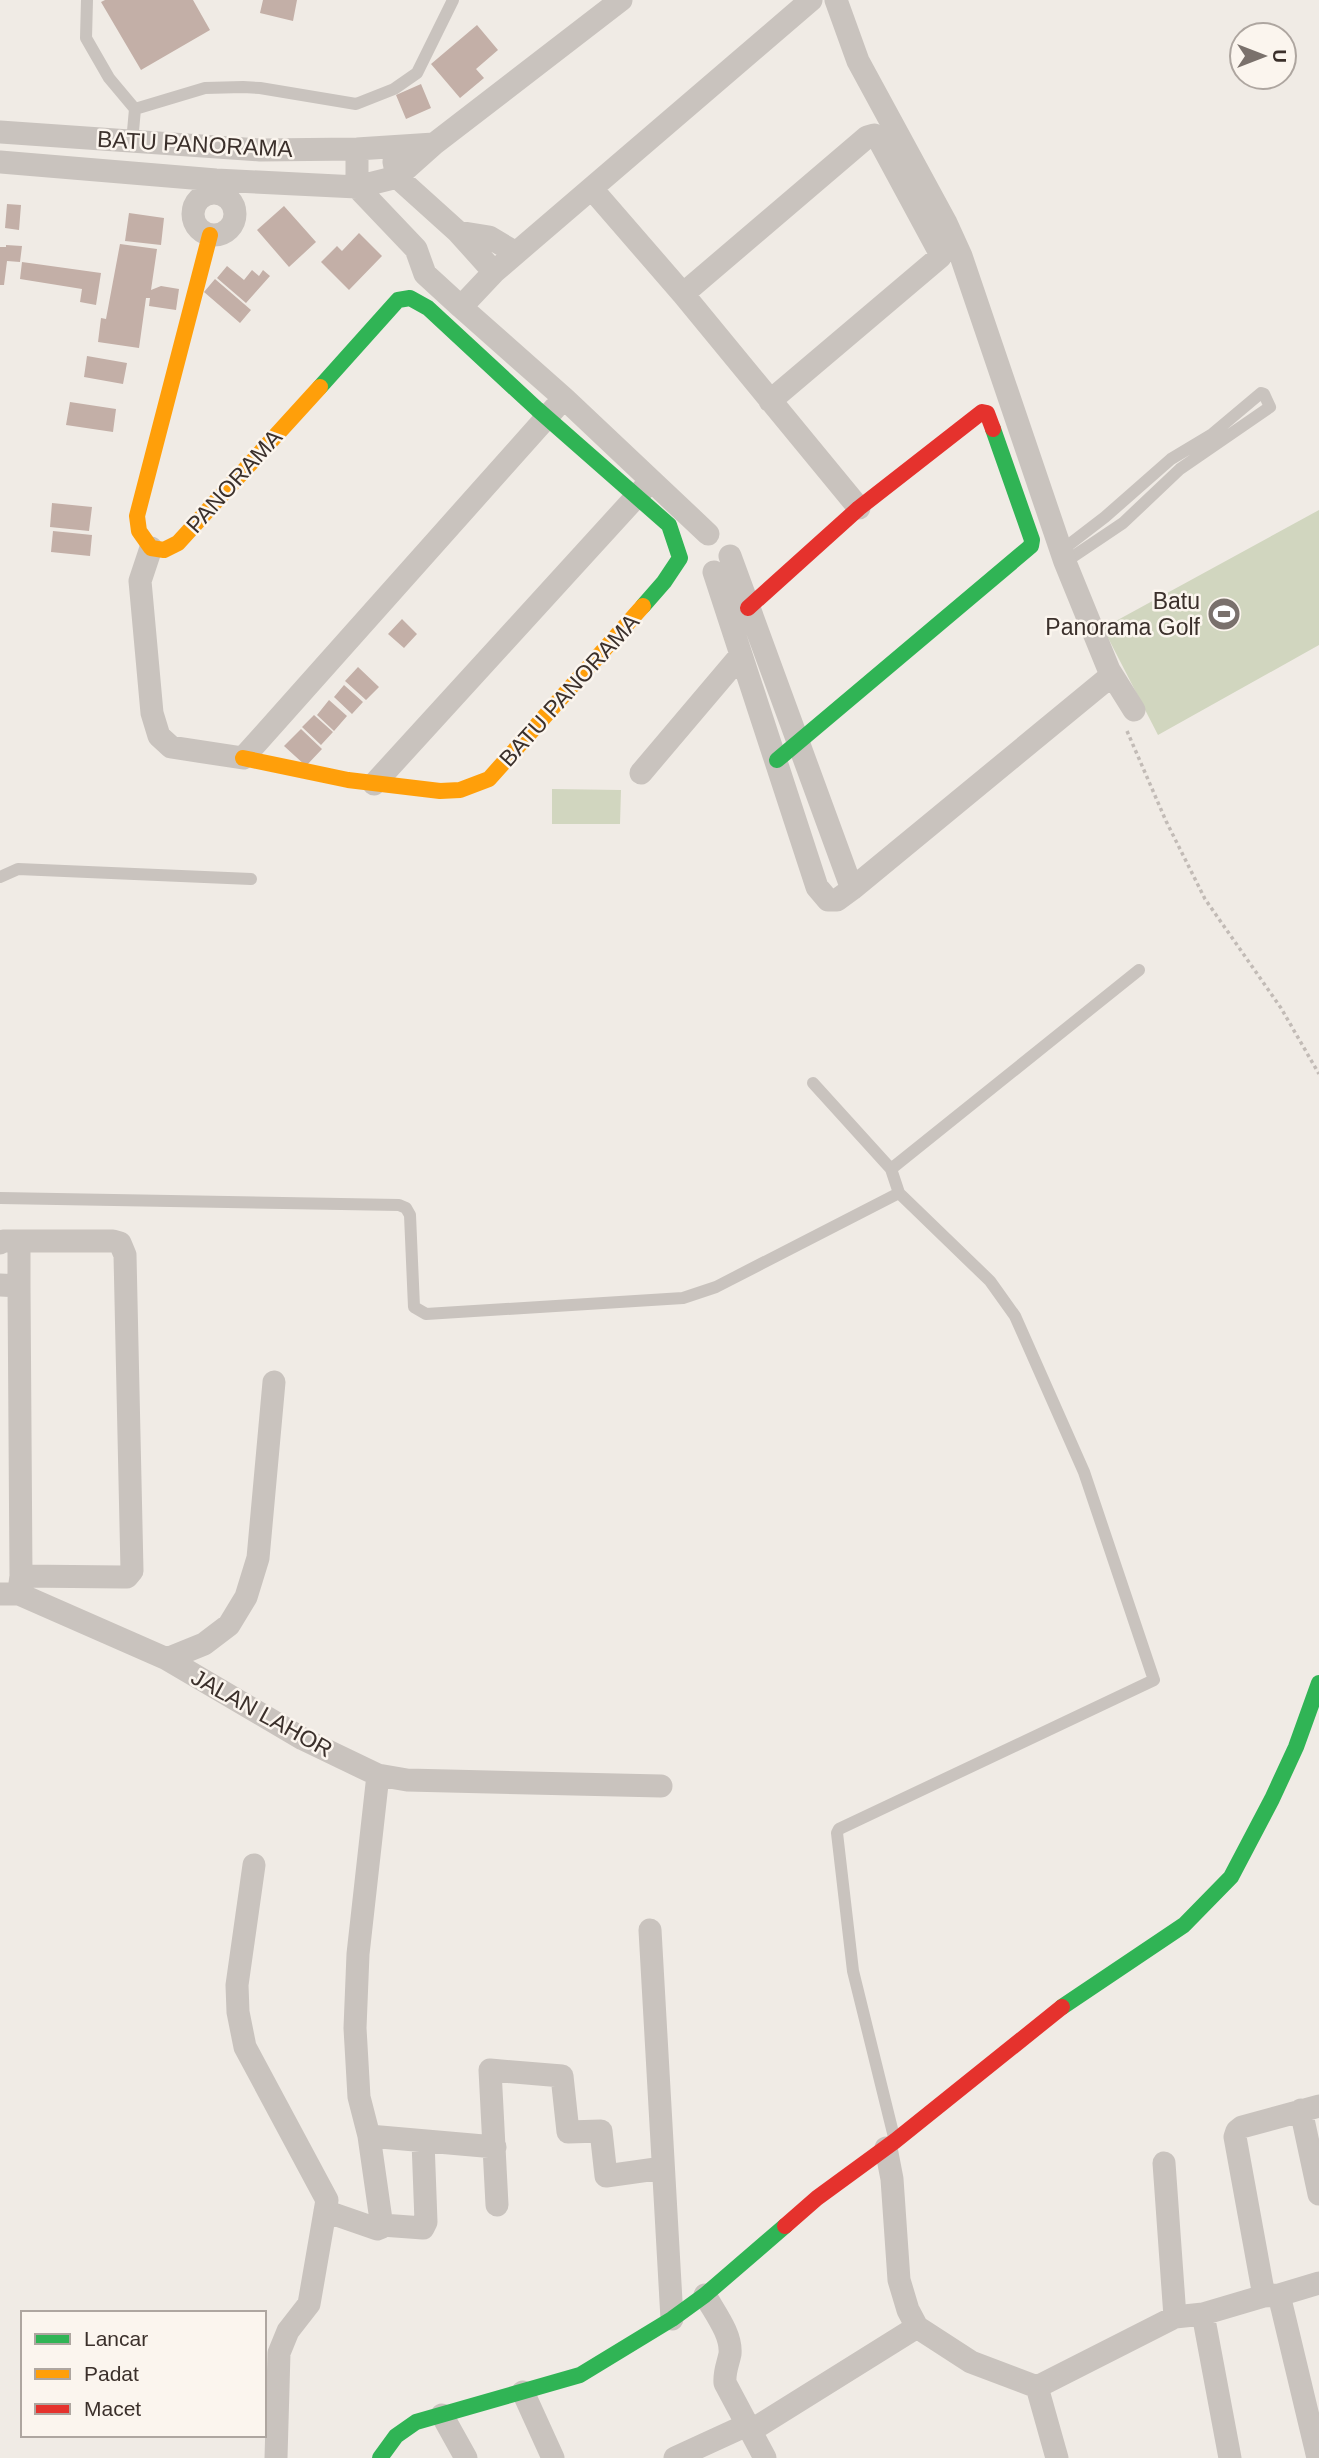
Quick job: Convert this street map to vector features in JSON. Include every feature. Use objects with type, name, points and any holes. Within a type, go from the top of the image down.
[{"type":"street","points":[[202,188],[231,191],[357,187],[397,177],[433,144],[621,0]]},
{"type":"street","points":[[461,307],[494,272],[811,0]]},
{"type":"street","points":[[836,0],[858,61],[947,223],[961,256],[1063,556],[1127,715]]},
{"type":"street","name":"BATU PANORAMA","points":[[0,132],[233,149],[357,149],[433,144]]},
{"type":"street","points":[[683,294],[867,137],[874,135],[879,139],[940,257],[770,401]]},
{"type":"street","points":[[390,146],[397,177],[458,232],[494,272]]},
{"type":"street","points":[[204,147],[202,188],[192,210],[192,219],[196,227],[210,235],[226,232],[235,218],[231,191],[233,149]]},
{"type":"street","points":[[357,149],[357,187],[416,249],[425,274],[565,399],[644,489],[671,527],[748,608],[852,890]]},
{"type":"street","name":"BATU PANORAMA","points":[[0,162],[173,177],[202,188]]},
{"type":"street","points":[[592,189],[683,294],[859,508]]},
{"type":"street","points":[[458,232],[489,237],[516,253]]},
{"type":"street","points":[[210,235],[137,516],[139,531],[151,548],[140,581],[152,713],[159,736],[171,747],[243,758],[546,417],[565,399]]},
{"type":"street","points":[[398,300],[425,274]]},
{"type":"street","points":[[398,300],[410,298],[428,308],[546,417],[708,534],[720,536],[728,545],[704,562]]},
{"type":"street","name":"PANORAMA","points":[[151,548],[164,550],[178,543],[398,300]]},
{"type":"street","points":[[748,608],[859,508],[984,412],[987,413],[1032,543],[777,760]]},
{"type":"street","points":[[374,784],[644,489]]},
{"type":"street","points":[[708,534],[697,540],[692,550],[704,562],[741,655],[817,887],[825,897],[834,901],[852,890],[1112,675]]},
{"type":"street","name":"BATU PANORAMA","points":[[243,758],[374,784],[440,791],[460,790],[489,779],[664,582],[704,562]]},
{"type":"street","points":[[641,773],[741,655]]},
{"type":"street","points":[[113,1241],[120,1243],[123,1248],[133,1565],[131,1574],[127,1577],[14,1588],[9,1285],[10,1242],[113,1241]]},
{"type":"street","points":[[167,1660],[204,1644],[229,1625],[246,1597],[258,1559],[274,1382]]},
{"type":"street","name":"JALAN LAHOR","points":[[14,1588],[167,1660],[303,1739],[378,1775],[407,1780],[661,1786]]},
{"type":"street","points":[[380,2458],[407,2426],[580,2375],[672,2319],[705,2295],[817,2198],[891,2145],[1053,2013],[1184,1926],[1231,1877],[1282,1778],[1319,1684]]},
{"type":"street","points":[[325,2211],[381,2229],[369,2136],[359,2096],[355,2028],[358,1954],[378,1775]]},
{"type":"street","points":[[254,1865],[237,1985],[244,2047],[326,2196],[309,2304],[288,2331],[279,2353],[276,2458]]},
{"type":"street","points":[[650,1930],[672,2319]]},
{"type":"street","points":[[497,2205],[491,2070],[562,2076],[568,2132],[601,2131],[606,2176],[663,2168]]},
{"type":"street","points":[[1318,2458],[1272,2296],[1235,2137],[1237,2131],[1242,2127],[1310,2108],[1319,2194]]},
{"type":"street","points":[[369,2136],[495,2147]]},
{"type":"street","points":[[382,2225],[423,2228],[426,2222],[423,2141]]},
{"type":"street","points":[[891,2145],[899,2280],[908,2310],[917,2327],[971,2362],[1037,2387],[1175,2317],[1203,2314],[1319,2283]]},
{"type":"street","points":[[1164,2163],[1175,2317]]},
{"type":"street","points":[[705,2295],[727,2338],[730,2352],[724,2374],[726,2383],[765,2458]]},
{"type":"street","points":[[1203,2314],[1230,2458]]},
{"type":"street","points":[[674,2458],[750,2427],[917,2327]]},
{"type":"street","points":[[1037,2387],[1057,2458]]},
{"type":"street","points":[[523,2392],[553,2458]]},
{"type":"street","points":[[442,2415],[466,2458]]},
{"type":"lane","points":[[88,0],[86,38],[110,78],[135,108],[132,142]]},
{"type":"lane","points":[[135,108],[205,89],[243,88],[260,88],[356,104],[394,89],[417,72],[453,0]]},
{"type":"lane","points":[[1261,393],[1264,394],[1269,407],[1180,469],[1122,523],[1063,556],[1171,458],[1211,435],[1261,393]]},
{"type":"lane","points":[[0,877],[18,869],[251,878]]},
{"type":"lane","points":[[891,1169],[1139,970]]},
{"type":"lane","points":[[813,1083],[891,1169],[900,1192],[990,1281],[1015,1316],[1084,1472],[1154,1679],[1153,1682],[839,1829],[837,1833],[853,1971],[891,2145]]},
{"type":"lane","points":[[0,1198],[399,1205],[406,1208],[410,1215],[414,1307],[426,1314],[683,1298],[716,1287],[900,1192]]},
{"type":"path","points":[[1127,715],[1135,746],[1166,821],[1205,899],[1282,1009],[1319,1074]]},
{"type":"green space","name":"Batu Panorama Golf","points":[[1319,510],[1319,645],[1158,735],[1103,628]]},
{"type":"green space","points":[[552,789],[621,790],[620,824],[552,824]]},
{"type":"building","points":[[193,0],[210,30],[141,70],[101,2]]},
{"type":"building","points":[[263,0],[297,0],[293,21],[260,13]]},
{"type":"building","points":[[477,25],[498,50],[476,69],[484,78],[460,98],[431,64]]},
{"type":"building","points":[[421,84],[431,108],[406,119],[396,95]]},
{"type":"building","points":[[7,204],[21,205],[19,230],[5,228]]},
{"type":"building","points":[[284,206],[316,242],[289,267],[257,230]]},
{"type":"building","points":[[129,213],[164,218],[161,245],[125,241]]},
{"type":"building","points":[[359,233],[382,256],[349,290],[321,262],[337,246],[342,251]]},
{"type":"building","points":[[120,244],[157,249],[151,290],[161,286],[179,289],[176,310],[149,306],[150,298],[146,298],[139,348],[98,342],[101,318],[106,319]]},
{"type":"building","points":[[22,246],[20,262],[7,261],[4,285],[0,285],[0,247]]},
{"type":"building","points":[[22,262],[101,273],[96,305],[80,302],[82,289],[20,279]]},
{"type":"building","points":[[227,266],[244,280],[252,270],[259,276],[263,270],[270,276],[246,303],[217,278]]},
{"type":"building","points":[[215,279],[251,310],[240,323],[204,292]]},
{"type":"building","points":[[87,356],[127,363],[123,384],[84,377]]},
{"type":"building","points":[[70,402],[116,409],[113,432],[66,425]]},
{"type":"building","points":[[52,503],[92,507],[89,531],[50,527]]},
{"type":"building","points":[[53,531],[92,535],[90,556],[51,552]]},
{"type":"building","points":[[402,619],[417,634],[404,648],[388,634]]},
{"type":"building","points":[[358,667],[379,687],[366,700],[345,681]]},
{"type":"building","points":[[344,685],[363,702],[352,714],[334,697]]},
{"type":"building","points":[[329,700],[347,716],[334,731],[317,715]]},
{"type":"building","points":[[314,715],[333,732],[321,745],[302,727]]},
{"type":"building","points":[[301,729],[322,749],[306,766],[284,746]]},
{"type":"traffic: fast","points":[[320,387],[398,300],[410,298],[428,308],[537,409],[669,525],[680,558],[643,606]]},
{"type":"traffic: fast","points":[[777,760],[1031,546],[1032,540],[993,429]]},
{"type":"traffic: fast","points":[[1062,2007],[1184,1925],[1231,1877],[1296,1747],[1319,1683]]},
{"type":"traffic: fast","points":[[380,2458],[396,2436],[416,2422],[580,2375],[672,2319],[705,2295],[785,2226]]},
{"type":"traffic: slow","points":[[210,235],[137,516],[139,531],[151,548],[164,550],[178,543],[320,387]]},
{"type":"traffic: slow","points":[[243,758],[348,780],[440,791],[460,790],[489,779],[643,606]]},
{"type":"traffic: jam","points":[[748,608],[859,508],[982,412],[987,413],[993,429]]},
{"type":"traffic: jam","points":[[785,2226],[817,2198],[895,2141],[1062,2007]]},
{"type":"place","name":"Batu Panorama Golf","points":[[1224,614]]}]
